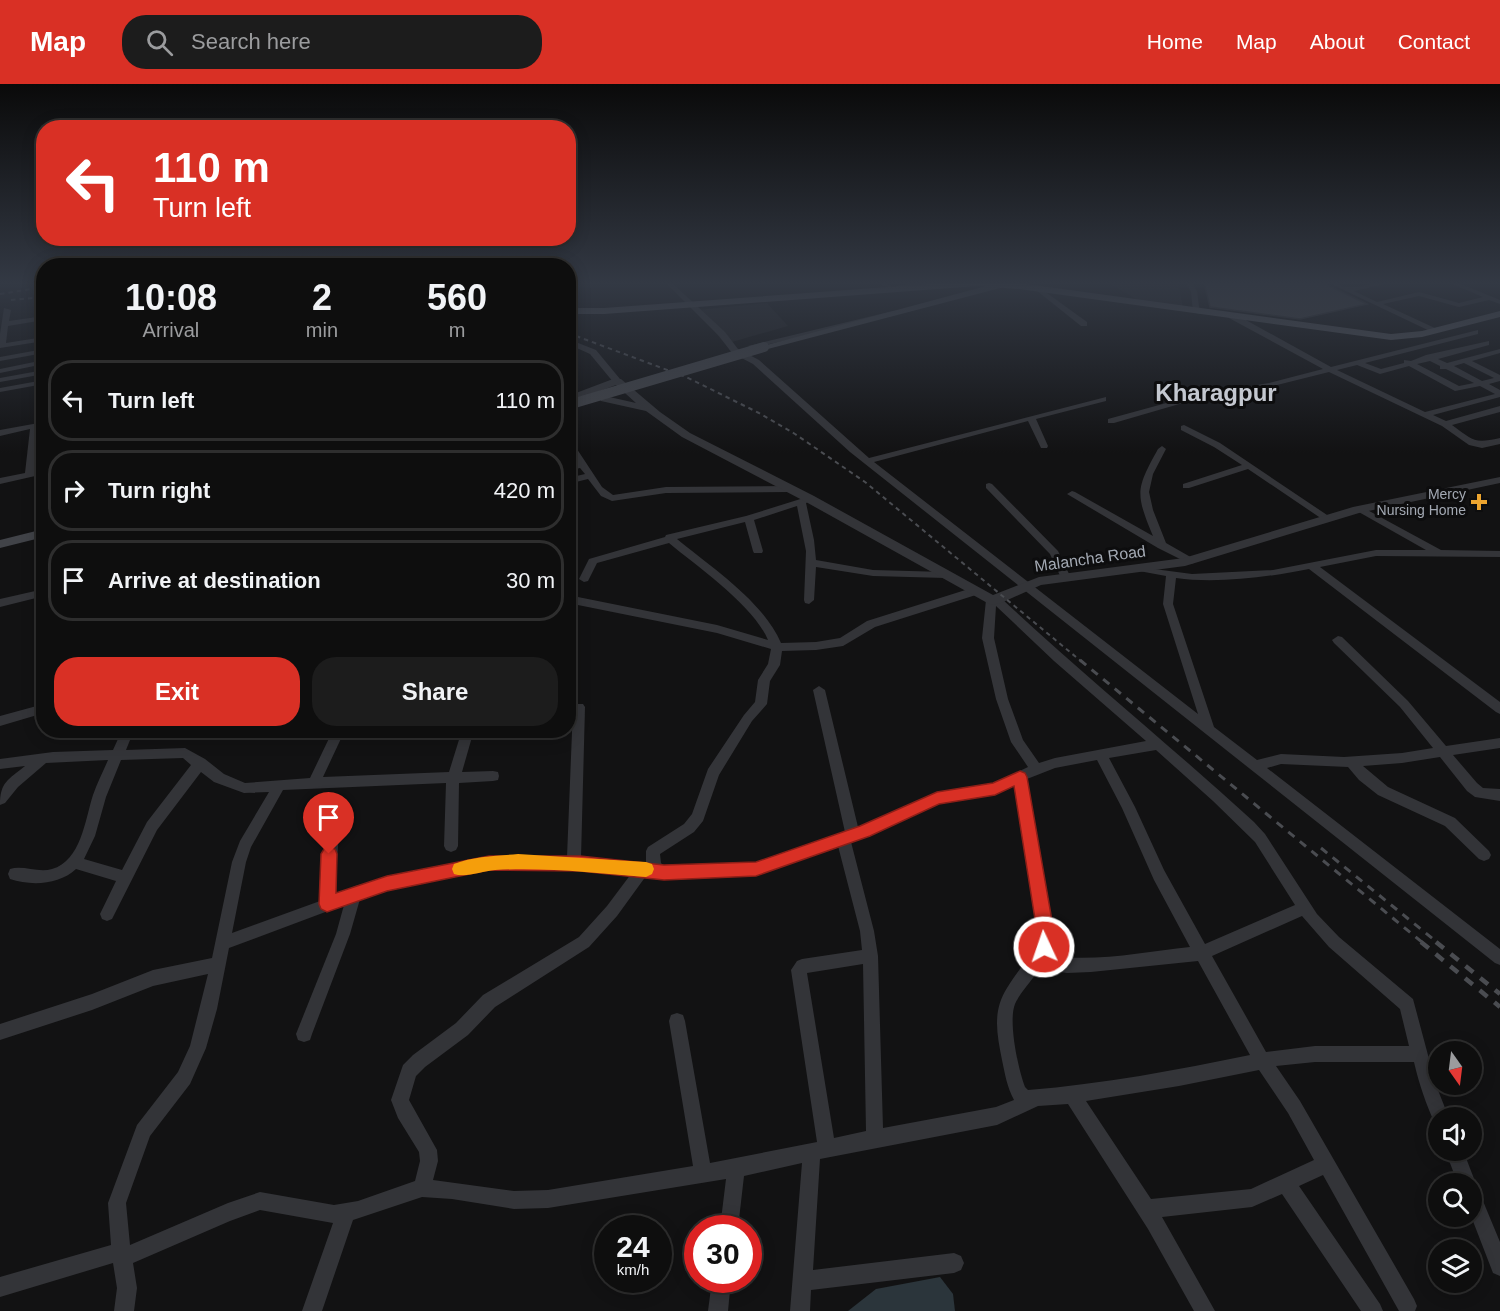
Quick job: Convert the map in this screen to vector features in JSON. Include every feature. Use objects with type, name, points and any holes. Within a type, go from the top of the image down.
[{"type":"main road","points":[[576,405],[794,339]]},
{"type":"main road","points":[[0,544],[36,535]]},
{"type":"street","points":[[726,339],[735,351],[747,357],[867,461],[1500,958]]},
{"type":"street","points":[[735,351],[782,339]]},
{"type":"street","points":[[747,357],[813,339]]},
{"type":"street","points":[[1275,339],[1331,370],[1427,414],[1472,443],[1482,445],[1500,441]]},
{"type":"street","points":[[1482,339],[1500,351]]},
{"type":"street","points":[[1,346],[36,340]]},
{"type":"street","points":[[1111,421],[1192,398],[1269,385],[1450,340],[1500,365]]},
{"type":"street","points":[[1359,363],[1377,372],[1486,343]]},
{"type":"street","points":[[4,370],[16,344]]},
{"type":"street","points":[[1431,344],[1500,379]]},
{"type":"street","points":[[576,345],[592,352],[630,393],[686,435],[994,600],[1054,656],[1160,744],[1260,838],[1305,908],[1334,942],[1407,1005],[1428,1085],[1437,1107]]},
{"type":"street","points":[[1414,349],[1500,394]]},
{"type":"street","points":[[1425,372],[1500,351]]},
{"type":"street","points":[[0,359],[36,352]]},
{"type":"street","points":[[1392,355],[1458,389],[1500,379]]},
{"type":"street","points":[[4,370],[36,364]]},
{"type":"street","points":[[1440,380],[1500,365]]},
{"type":"street","points":[[0,380],[36,373]]},
{"type":"street","points":[[576,397],[617,381]]},
{"type":"street","points":[[0,390],[36,383]]},
{"type":"street","points":[[576,405],[630,393]]},
{"type":"street","points":[[1427,414],[1500,394]]},
{"type":"street","points":[[605,399],[650,409]]},
{"type":"street","points":[[867,461],[1103,399]]},
{"type":"street","points":[[1445,424],[1500,409]]},
{"type":"street","points":[[1031,418],[1044,446]]},
{"type":"street","points":[[0,433],[36,426]]},
{"type":"street","points":[[1184,428],[1217,444],[1328,519]]},
{"type":"street","points":[[29,474],[36,440]]},
{"type":"street","points":[[1162,449],[1144,485],[1147,507],[1162,546]]},
{"type":"street","points":[[576,454],[604,494],[612,498],[666,490],[789,489]]},
{"type":"street","points":[[576,466],[583,464]]},
{"type":"street","points":[[1185,486],[1249,466]]},
{"type":"street","points":[[0,481],[36,473]]},
{"type":"street","points":[[576,479],[590,476]]},
{"type":"street","name":"Malancha Road","points":[[994,600],[1039,581],[1190,561],[1360,509],[1500,480]]},
{"type":"street","points":[[989,486],[1054,553],[1066,578]]},
{"type":"street","points":[[1072,494],[1190,561]]},
{"type":"street","points":[[584,579],[593,561],[670,539],[672,535],[749,518],[806,501]]},
{"type":"street","points":[[806,501],[813,563],[809,600]]},
{"type":"street","points":[[1360,509],[1441,554]]},
{"type":"street","points":[[749,518],[758,551]]},
{"type":"street","points":[[422,1188],[429,1161],[428,1150],[404,1112],[400,1100],[410,1071],[419,1061],[462,1029],[489,1001],[584,942],[653,866],[652,851],[689,828],[698,817],[713,772],[748,718],[761,704],[764,680],[774,665],[777,647],[770,631],[748,604],[670,539]]},
{"type":"street","points":[[1143,569],[1192,577],[1273,573],[1367,554],[1498,557]]},
{"type":"street","points":[[813,563],[873,573],[946,575]]},
{"type":"street","points":[[1310,565],[1500,709]]},
{"type":"street","points":[[1171,575],[1168,597],[1171,614],[1210,732]]},
{"type":"street","points":[[576,601],[717,629],[777,647],[833,645],[843,642],[871,624],[975,591]]},
{"type":"street","points":[[0,603],[36,594]]},
{"type":"street","points":[[994,600],[988,638],[1002,699],[1017,742],[1036,769]]},
{"type":"street","points":[[1338,640],[1404,704],[1472,787],[1488,795],[1500,795]]},
{"type":"street","points":[[819,690],[867,931],[870,956],[875,1138]]},
{"type":"street","points":[[574,863],[579,707]]},
{"type":"street","points":[[0,721],[36,710]]},
{"type":"street","points":[[15,874],[49,876],[64,870],[72,862],[87,839],[102,788],[125,738]]},
{"type":"street","points":[[314,783],[335,738]]},
{"type":"street","points":[[451,846],[453,778],[466,738]]},
{"type":"street","points":[[1253,766],[1281,759],[1351,762],[1402,758],[1500,743]]},
{"type":"street","points":[[223,943],[387,883],[489,863],[574,863],[664,873],[756,869],[848,837],[937,798],[995,789],[1036,769],[1160,744]]},
{"type":"street","points":[[0,764],[44,758],[185,753],[232,785],[244,788],[493,776]]},
{"type":"street","points":[[1101,755],[1159,875],[1202,953],[1262,1060],[1294,1107],[1407,1306]]},
{"type":"street","points":[[0,800],[13,783],[44,758]]},
{"type":"street","points":[[1351,762],[1383,791],[1450,822],[1484,855]]},
{"type":"street","points":[[107,914],[152,826],[200,763]]},
{"type":"street","points":[[1020,777],[1027,809],[1045,932],[1044,947],[1037,961],[1011,997],[1004,1017],[1019,1095],[1033,1100],[1072,1095],[1262,1060],[1315,1054],[1421,1054]]},
{"type":"street","points":[[124,1311],[127,1288],[116,1214],[124,1181],[143,1131],[183,1078],[193,1059],[209,1009],[245,845],[278,787]]},
{"type":"street","points":[[327,904],[333,814]]},
{"type":"street","points":[[72,862],[125,877]]},
{"type":"street","points":[[304,1034],[343,934],[355,893]]},
{"type":"street","points":[[1037,961],[1066,966],[1091,965],[1202,953],[1305,908]]},
{"type":"street","points":[[800,1311],[819,1150],[799,970],[802,966],[870,956]]},
{"type":"street","points":[[0,1032],[92,1002],[153,978],[218,964]]},
{"type":"street","points":[[677,1021],[703,1174]]},
{"type":"street","points":[[1072,1095],[1146,1209],[1204,1311]]},
{"type":"street","points":[[0,1287],[121,1254],[260,1201],[334,1214],[346,1213],[422,1188],[532,1200],[703,1174],[875,1138],[997,1116],[1033,1100]]},
{"type":"street","points":[[1146,1209],[1252,1198],[1327,1164]]},
{"type":"street","points":[[731,1215],[736,1168]]},
{"type":"street","points":[[1285,1182],[1373,1311]]},
{"type":"street","points":[[312,1311],[346,1213]]},
{"type":"street","points":[[1482,1220],[1500,1266]]},
{"type":"street","points":[[803,1281],[954,1263]]},
{"type":"street","points":[[718,1311],[720,1293]]},
{"type":"shaded area","points":[[721,339],[742,339],[725,344]]},
{"type":"shaded area","points":[[940,1277],[953,1294],[955,1311],[848,1311],[876,1289]]},
{"type":"railway","points":[[585,339],[686,377],[759,413],[795,434],[865,482],[1082,662]]},
{"type":"railway","points":[[1080,660],[1423,943]]},
{"type":"railway","points":[[1321,848],[1438,943]]},
{"type":"railway","points":[[1421,942],[1500,1007]]},
{"type":"railway","points":[[1436,942],[1500,994]]},
{"type":"slow traffic","points":[[460,869],[489,863],[518,861],[646,869]]},
{"type":"place","name":"Mercy Nursing Home","points":[[1479,502]]},
{"type":"district","name":"Kharagpur","points":[[1216,393]]},
{"type":"route","points":[[329,854],[327,904],[387,883],[489,863],[518,861],[580,864],[656,870],[664,873],[756,869],[864,831],[937,798],[995,789],[1020,777],[1027,809],[1045,932],[1044,947]]}]
